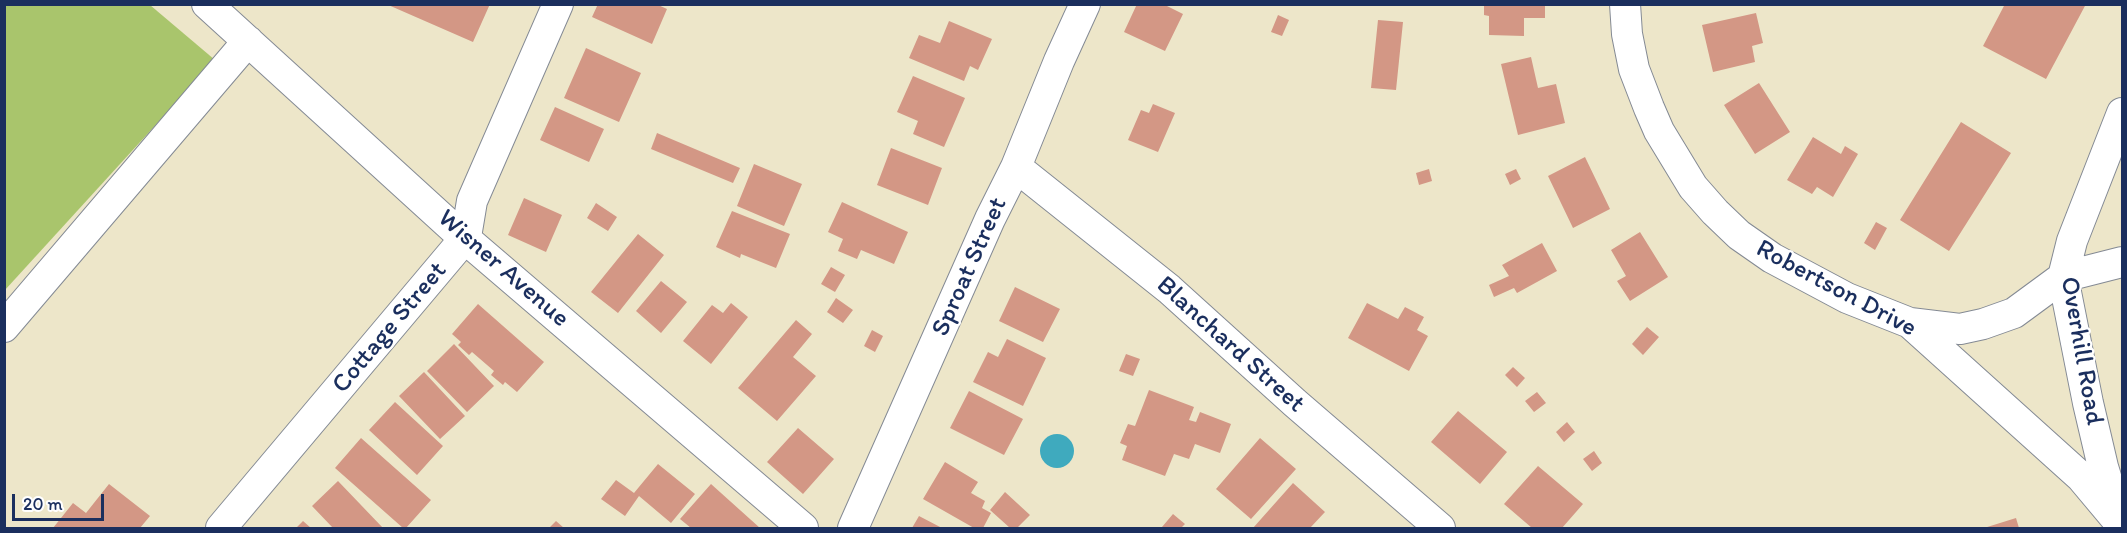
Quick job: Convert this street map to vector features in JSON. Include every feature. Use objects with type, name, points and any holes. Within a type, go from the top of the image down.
[{"type":"street","name":"Wisner Avenue","points":[[207,4],[466,237],[804,528]]},
{"type":"street","name":"Cottage Street","points":[[221,528],[466,237],[472,201],[558,4]]},
{"type":"street","name":"Sproat Street","points":[[853,528],[990,219],[1016,167],[1084,4]]},
{"type":"street","name":"Robertson Drive","points":[[1626,4],[1627,34],[1634,69],[1649,108],[1659,131],[1693,187],[1715,212],[1739,235],[1772,258],[1847,298],[1910,323],[2081,477],[2122,525]]},
{"type":"street","points":[[4,327],[248,41]]},
{"type":"street","name":"Overhill Road","points":[[2122,113],[2072,241],[2063,277],[2103,467],[2122,525]]},
{"type":"street","name":"Blanchard Street","points":[[1016,167],[1169,289],[1295,403],[1440,528]]},
{"type":"street","points":[[1910,323],[1960,329],[1983,324],[2014,313],[2063,277],[2122,262]]},
{"type":"green space","points":[[5,5],[150,5],[215,60],[5,290]]},
{"type":"water","points":[[1057,434],[1069,439],[1074,451],[1069,463],[1057,468],[1045,463],[1040,451],[1045,439]]},
{"type":"building","points":[[386,4],[490,4],[473,42]]},
{"type":"building","points":[[598,4],[656,4],[667,9],[652,44],[592,17]]},
{"type":"building","points":[[1137,4],[1163,4],[1183,14],[1165,51],[1124,32]]},
{"type":"building","points":[[1484,4],[1545,4],[1545,18],[1524,18],[1524,36],[1489,35],[1489,16],[1484,15]]},
{"type":"building","points":[[2005,4],[2086,4],[2046,79],[1983,46]]},
{"type":"building","points":[[1756,13],[1763,43],[1752,46],[1755,62],[1713,72],[1702,25]]},
{"type":"building","points":[[1278,15],[1289,20],[1282,36],[1271,32]]},
{"type":"building","points":[[1378,20],[1403,22],[1396,90],[1371,88]]},
{"type":"building","points":[[949,21],[992,39],[978,70],[970,66],[964,81],[909,58],[919,35],[940,43]]},
{"type":"building","points":[[586,48],[641,73],[619,122],[564,98]]},
{"type":"building","points":[[1531,57],[1538,88],[1556,84],[1565,123],[1518,135],[1501,64]]},
{"type":"building","points":[[913,76],[965,98],[944,147],[913,134],[918,121],[897,112]]},
{"type":"building","points":[[1759,83],[1790,132],[1755,154],[1724,105]]},
{"type":"building","points":[[1153,104],[1175,113],[1158,152],[1128,140],[1141,110],[1149,113]]},
{"type":"building","points":[[555,107],[604,129],[589,162],[540,140]]},
{"type":"building","points":[[1961,122],[2011,153],[1949,251],[1900,220]]},
{"type":"building","points":[[657,133],[740,168],[733,183],[651,149]]},
{"type":"building","points":[[1813,137],[1841,154],[1845,146],[1858,154],[1833,197],[1817,187],[1812,194],[1787,180]]},
{"type":"building","points":[[891,148],[942,168],[928,205],[877,185]]},
{"type":"building","points":[[1585,157],[1610,209],[1573,228],[1548,176]]},
{"type":"building","points":[[754,164],[802,184],[784,226],[737,206]]},
{"type":"building","points":[[1429,169],[1432,181],[1419,185],[1416,173]]},
{"type":"building","points":[[1516,169],[1521,179],[1510,185],[1505,174]]},
{"type":"building","points":[[524,198],[562,215],[546,252],[508,235]]},
{"type":"building","points":[[842,202],[908,232],[894,264],[861,250],[857,259],[838,251],[843,239],[828,232]]},
{"type":"building","points":[[596,203],[617,217],[608,231],[587,218]]},
{"type":"building","points":[[732,211],[790,234],[776,268],[741,254],[740,258],[716,247]]},
{"type":"building","points":[[1876,222],[1887,228],[1875,250],[1864,243]]},
{"type":"building","points":[[1640,232],[1668,277],[1630,301],[1617,281],[1626,276],[1611,250]]},
{"type":"building","points":[[638,234],[664,255],[618,313],[591,292]]},
{"type":"building","points":[[1542,243],[1557,271],[1517,293],[1514,288],[1494,297],[1489,285],[1509,276],[1502,265]]},
{"type":"building","points":[[831,267],[845,275],[835,292],[821,284]]},
{"type":"building","points":[[661,281],[687,302],[661,333],[636,311]]},
{"type":"building","points":[[1015,287],[1060,309],[1043,342],[999,321]]},
{"type":"building","points":[[836,298],[853,310],[843,323],[827,312]]},
{"type":"building","points":[[731,303],[748,317],[711,364],[683,341],[712,305],[723,313]]},
{"type":"building","points":[[1367,303],[1398,319],[1405,307],[1424,317],[1417,330],[1428,336],[1409,371],[1348,338]]},
{"type":"building","points":[[478,304],[544,362],[517,392],[505,382],[503,385],[491,375],[494,371],[472,352],[469,355],[458,345],[461,342],[452,334]]},
{"type":"building","points":[[796,320],[812,334],[793,357],[816,376],[777,421],[738,388]]},
{"type":"building","points":[[1647,327],[1659,337],[1643,355],[1632,344]]},
{"type":"building","points":[[872,330],[883,336],[875,352],[864,346]]},
{"type":"building","points":[[1007,339],[1046,358],[1023,406],[973,382],[988,352],[998,357]]},
{"type":"building","points":[[454,344],[494,386],[467,412],[427,371]]},
{"type":"building","points":[[1126,354],[1140,359],[1133,376],[1119,371]]},
{"type":"building","points":[[1513,367],[1525,378],[1517,387],[1505,375]]},
{"type":"building","points":[[424,372],[465,416],[440,439],[399,396]]},
{"type":"building","points":[[1149,390],[1194,407],[1189,420],[1196,422],[1200,412],[1231,424],[1220,453],[1195,444],[1189,459],[1174,454],[1165,476],[1122,460],[1127,446],[1120,443],[1128,424],[1135,426]]},
{"type":"building","points":[[969,391],[1023,419],[1004,455],[950,428]]},
{"type":"building","points":[[1537,392],[1546,403],[1534,412],[1525,401]]},
{"type":"building","points":[[395,402],[443,446],[417,475],[369,430]]},
{"type":"building","points":[[1458,411],[1507,452],[1480,484],[1431,442]]},
{"type":"building","points":[[1567,422],[1575,432],[1564,442],[1556,432]]},
{"type":"building","points":[[798,428],[834,459],[803,494],[767,462]]},
{"type":"building","points":[[361,438],[431,500],[406,528],[403,528],[335,468]]},
{"type":"building","points":[[1260,438],[1296,469],[1251,519],[1216,489]]},
{"type":"building","points":[[1594,451],[1602,463],[1592,471],[1583,459]]},
{"type":"building","points":[[945,462],[978,482],[971,493],[985,501],[982,508],[991,513],[983,528],[974,528],[923,499]]},
{"type":"building","points":[[658,464],[695,494],[671,523],[639,496],[625,516],[601,499],[616,480],[634,493]]},
{"type":"building","points":[[1538,466],[1583,504],[1562,528],[1532,528],[1504,504]]},
{"type":"building","points":[[338,481],[383,528],[333,528],[312,506]]},
{"type":"building","points":[[1293,483],[1325,512],[1310,528],[1253,528]]},
{"type":"building","points":[[109,484],[150,516],[140,528],[53,528],[73,503],[86,513]]},
{"type":"building","points":[[711,484],[760,528],[691,528],[680,519]]},
{"type":"building","points":[[1005,492],[1030,515],[1017,528],[1010,528],[990,510]]},
{"type":"building","points":[[1173,514],[1185,524],[1181,528],[1162,527]]},
{"type":"building","points":[[919,516],[942,528],[912,528]]},
{"type":"building","points":[[2016,518],[2019,528],[1984,528]]},
{"type":"building","points":[[303,521],[311,528],[296,528]]},
{"type":"building","points":[[556,521],[564,528],[549,528]]}]
